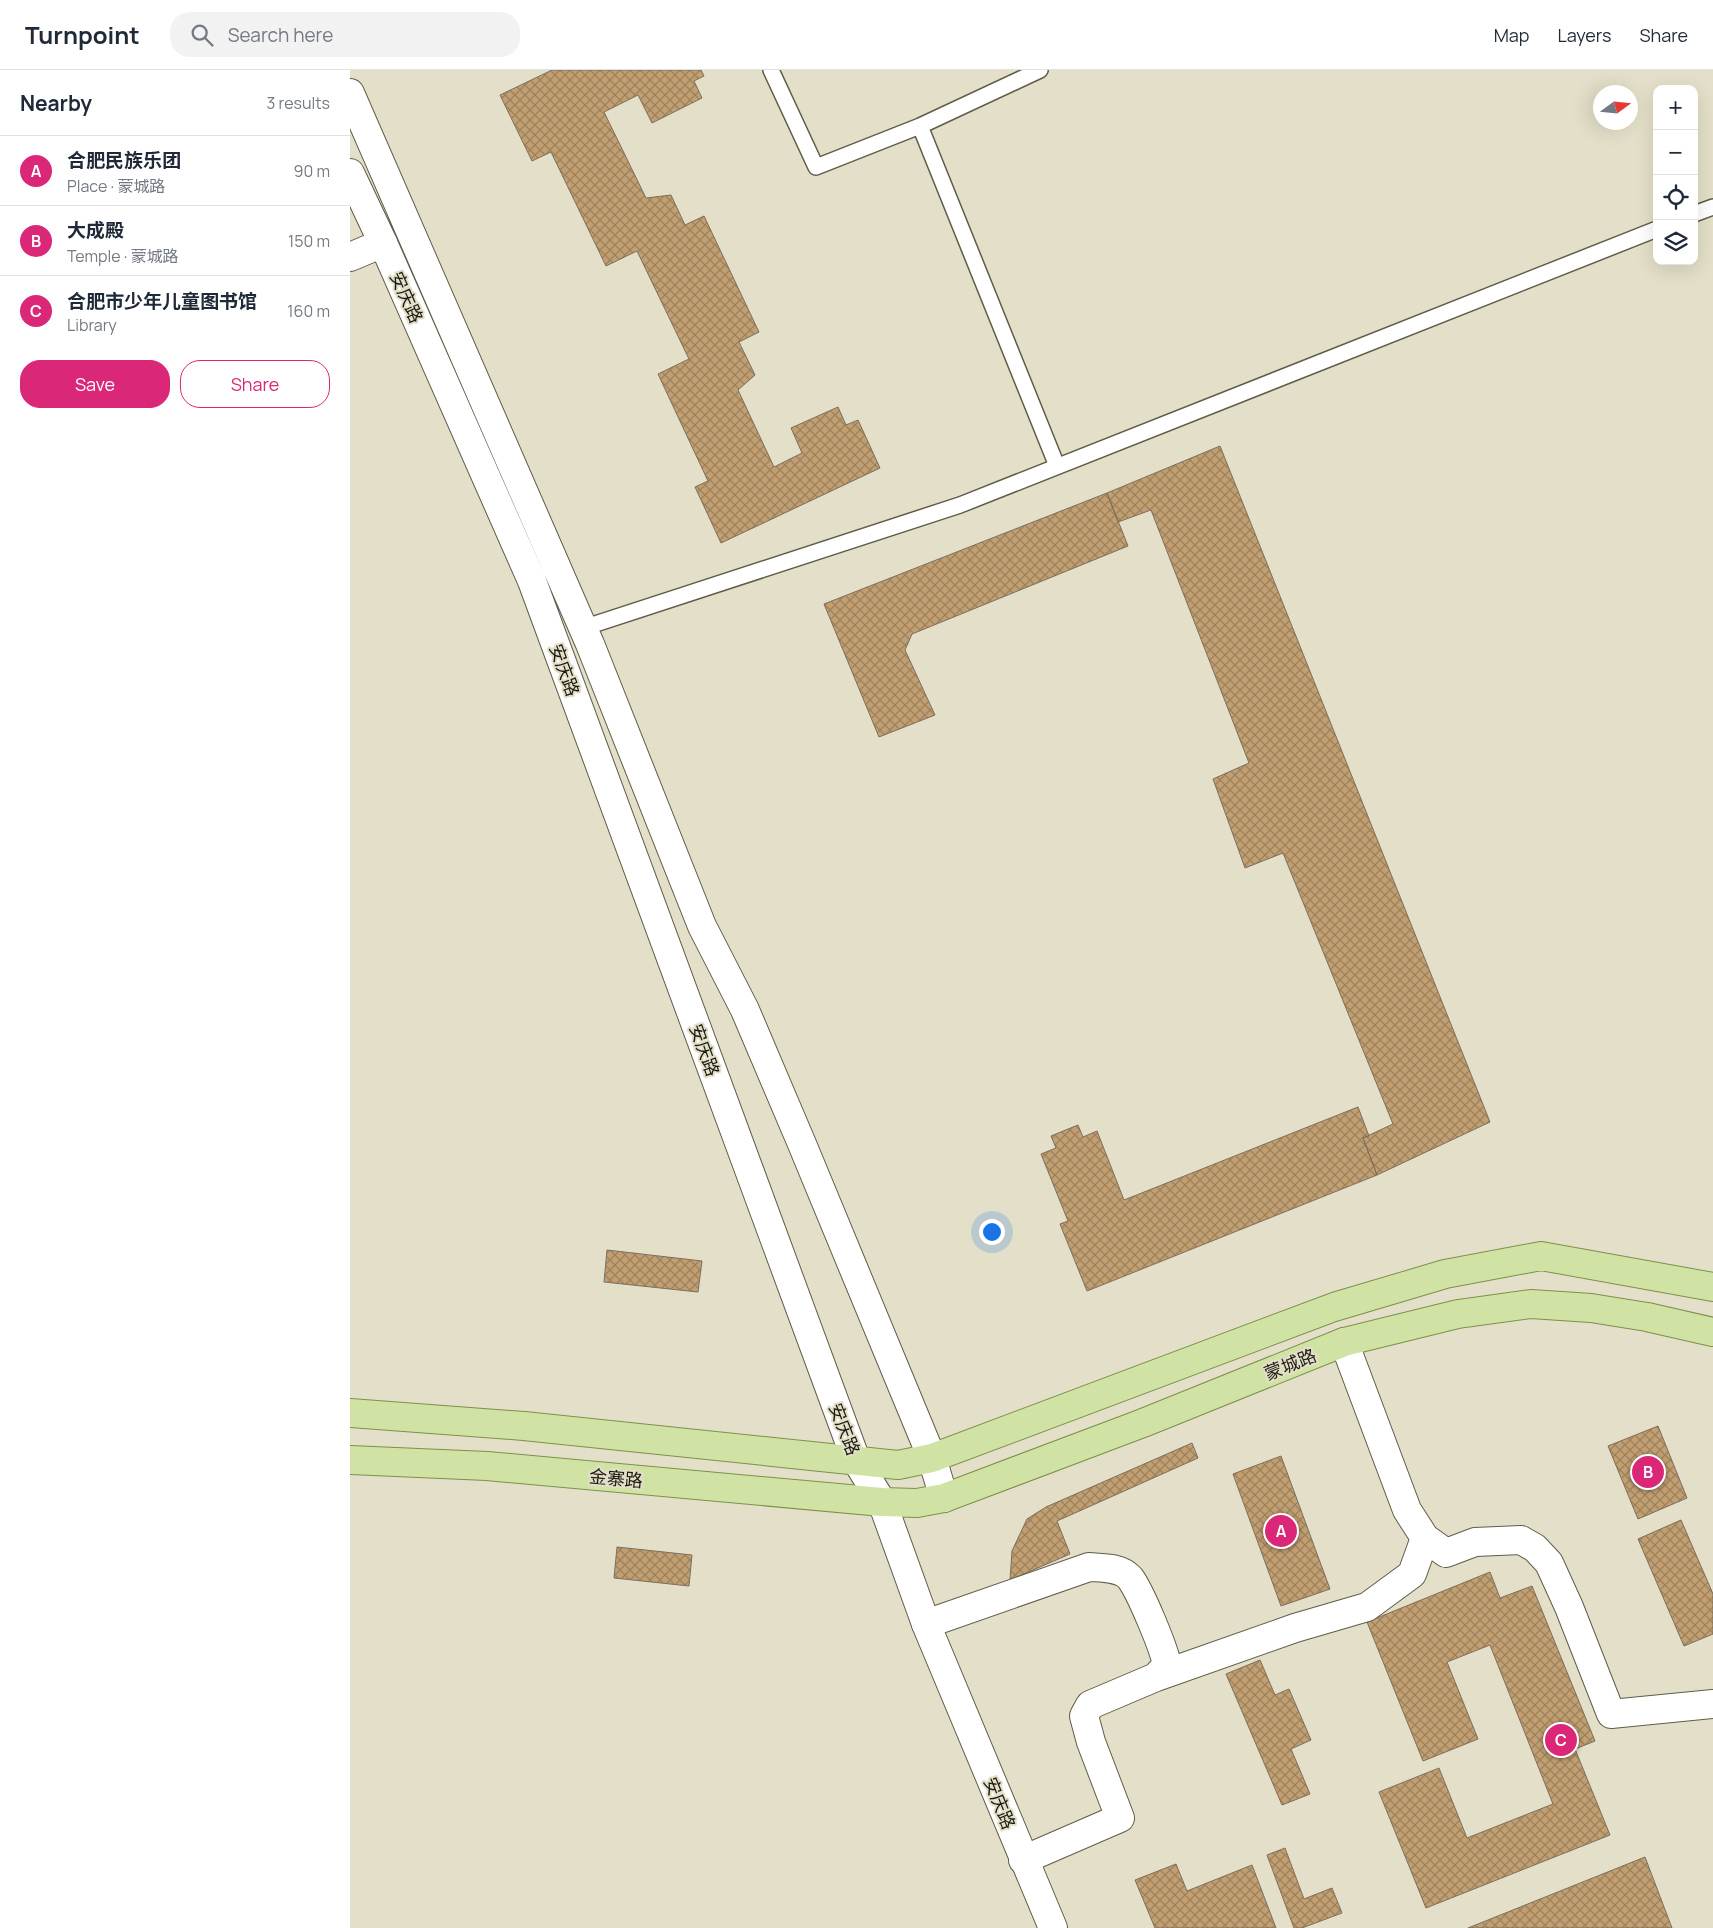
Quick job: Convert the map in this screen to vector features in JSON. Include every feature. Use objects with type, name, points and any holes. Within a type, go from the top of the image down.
[{"type":"main road","name":"安庆路","points":[[350,93],[583,628],[702,926],[749,1019],[802,1144],[932,1458],[944,1498]]},
{"type":"main road","name":"安庆路","points":[[350,173],[383,243],[532,581],[856,1460],[882,1502],[926,1624],[1052,1928]]},
{"type":"main road","points":[[350,258],[383,243]]},
{"type":"main road","points":[[350,1413],[524,1426],[898,1465],[932,1458],[1334,1307],[1445,1274],[1542,1256],[1713,1287]]},
{"type":"main road","name":"蒙城路","points":[[882,1502],[917,1504],[944,1498],[1143,1423],[1344,1342],[1458,1314],[1532,1304],[1591,1308],[1647,1317],[1713,1332]]},
{"type":"main road","points":[[1344,1342],[1408,1510],[1425,1538],[1446,1552],[1475,1542],[1521,1540],[1535,1548],[1548,1563],[1568,1607],[1611,1714],[1713,1704]]},
{"type":"main road","name":"金寨路","points":[[350,1460],[487,1466],[882,1502]]},
{"type":"main road","points":[[1023,1860],[1120,1818],[1091,1742],[1084,1716],[1090,1705],[1156,1677],[1295,1628],[1367,1607],[1412,1574],[1425,1538]]},
{"type":"main road","points":[[926,1624],[1089,1568],[1111,1568],[1129,1578],[1151,1621],[1166,1657],[1167,1665],[1156,1677]]},
{"type":"lane","points":[[771,70],[816,167],[920,126],[1040,70]]},
{"type":"lane","points":[[920,126],[1057,466]]},
{"type":"lane","points":[[1698,213],[1713,207]]},
{"type":"lane","points":[[583,628],[960,505],[1653,231]]},
{"type":"building","points":[[552,70],[701,70],[704,76],[694,81],[702,98],[652,123],[638,95],[604,112],[646,198],[671,195],[685,225],[704,216],[759,332],[739,342],[755,375],[738,390],[774,467],[802,453],[791,428],[838,407],[846,425],[858,420],[880,468],[721,543],[695,487],[708,481],[658,374],[689,359],[637,251],[606,266],[551,152],[532,161],[500,95]]},
{"type":"building","points":[[1220,446],[1490,1122],[1377,1175],[1363,1138],[1393,1124],[1283,853],[1245,868],[1213,779],[1249,763],[1151,510],[1118,522],[1107,493]]},
{"type":"building","points":[[1107,493],[1128,546],[912,634],[905,650],[935,715],[879,737],[824,604]]},
{"type":"building","points":[[1358,1107],[1369,1136],[1363,1138],[1377,1175],[1087,1291],[1060,1224],[1068,1221],[1041,1154],[1056,1148],[1051,1136],[1078,1125],[1083,1137],[1097,1131],[1124,1200]]},
{"type":"building","points":[[607,1250],[702,1261],[698,1292],[604,1282]]},
{"type":"building","points":[[1658,1426],[1687,1498],[1638,1519],[1608,1446]]},
{"type":"building","points":[[1192,1443],[1198,1458],[1057,1521],[1070,1554],[1010,1580],[1012,1551],[1027,1519],[1046,1507]]},
{"type":"building","points":[[1281,1456],[1330,1589],[1281,1606],[1233,1474]]},
{"type":"building","points":[[1681,1520],[1713,1594],[1713,1634],[1684,1646],[1638,1539]]},
{"type":"building","points":[[617,1547],[692,1555],[689,1586],[614,1578]]},
{"type":"building","points":[[1490,1572],[1500,1598],[1532,1586],[1595,1741],[1575,1749],[1610,1835],[1426,1908],[1379,1792],[1439,1768],[1467,1838],[1553,1804],[1490,1645],[1447,1662],[1478,1739],[1423,1761],[1367,1622]]},
{"type":"building","points":[[1260,1660],[1275,1695],[1289,1689],[1311,1740],[1291,1749],[1310,1794],[1282,1805],[1226,1674]]},
{"type":"building","points":[[1285,1848],[1304,1899],[1332,1888],[1342,1913],[1302,1928],[1294,1928],[1267,1855]]},
{"type":"building","points":[[1645,1857],[1672,1928],[1468,1928]]},
{"type":"building","points":[[1176,1864],[1187,1891],[1252,1865],[1276,1928],[1155,1928],[1135,1880]]},
{"type":"place","name":"大成殿","points":[[1648,1472]]},
{"type":"place","name":"合肥民族乐团","points":[[1281,1531]]},
{"type":"place","name":"合肥市少年儿童图书馆","points":[[1561,1740]]}]
